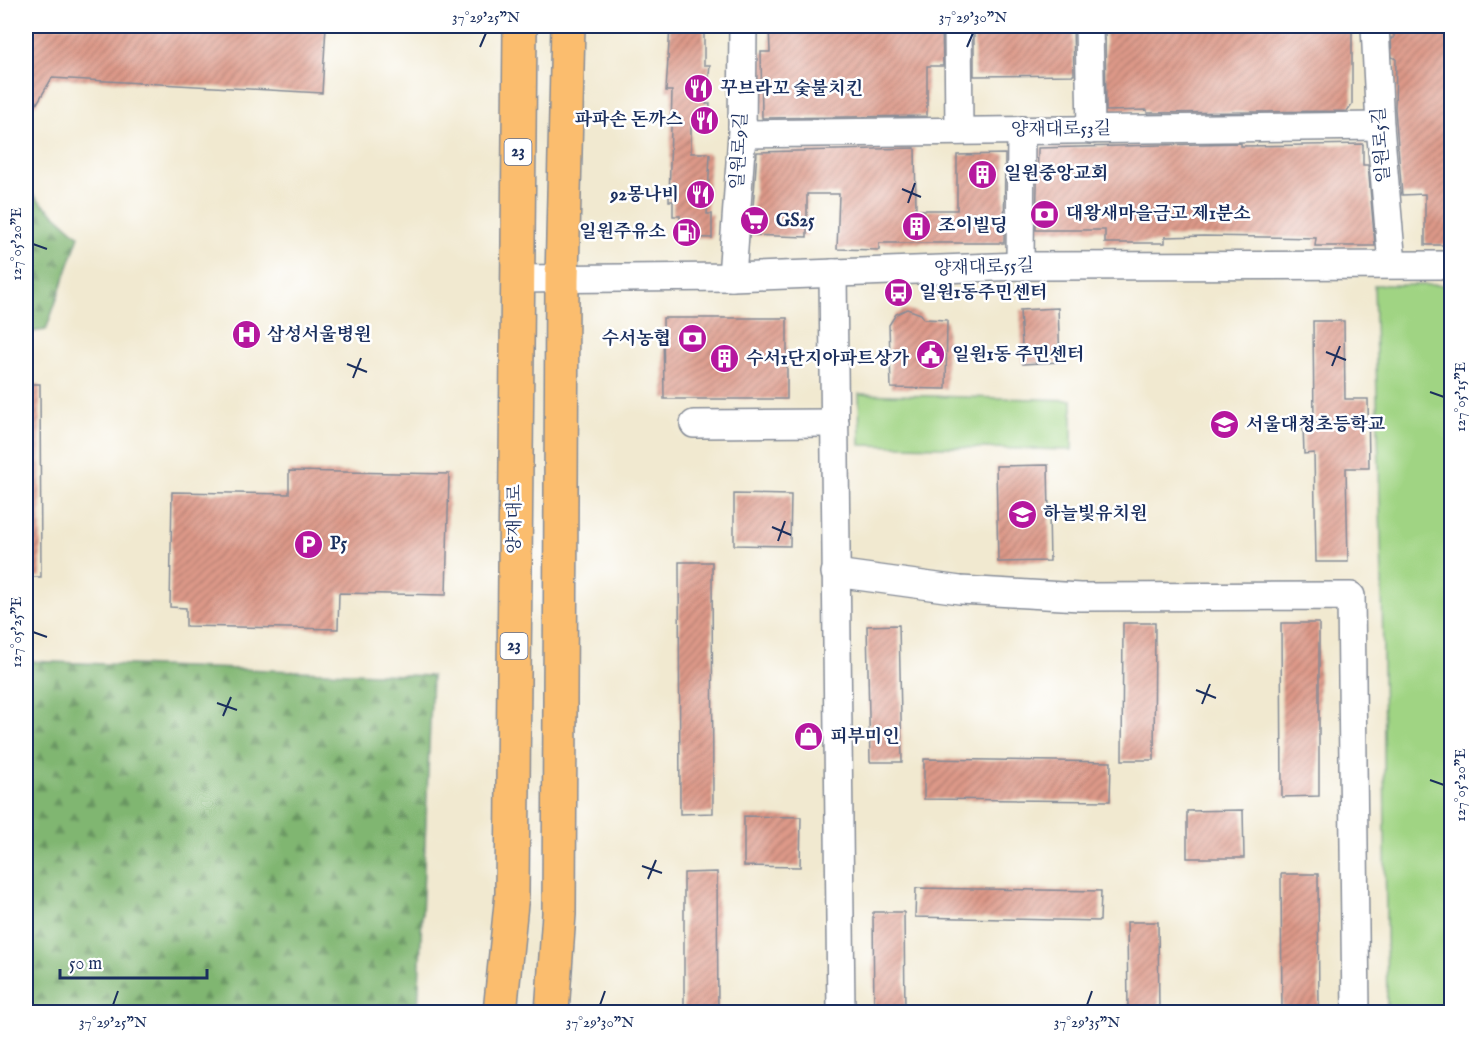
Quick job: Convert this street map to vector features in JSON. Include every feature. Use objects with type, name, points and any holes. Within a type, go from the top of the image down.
[{"type":"main road","name":"양재대로","points":[[500,1012],[512,894],[520,26]]},
{"type":"main road","points":[[552,1012],[559,914],[562,279],[568,26]]},
{"type":"street","name":"일원로9길","points":[[732,277],[742,134],[743,26]]},
{"type":"street","points":[[958,26],[959,131]]},
{"type":"street","points":[[1089,26],[1090,130]]},
{"type":"street","name":"일원로5길","points":[[1375,26],[1380,126],[1392,264]]},
{"type":"street","name":"양재대로53길","points":[[742,134],[1380,126]]},
{"type":"street","points":[[1020,267],[1022,130]]},
{"type":"street","name":"양재대로55길","points":[[516,279],[732,277],[1020,267],[1452,265]]},
{"type":"street","points":[[833,273],[841,1012]]},
{"type":"street","points":[[694,424],[835,423]]},
{"type":"street","points":[[836,573],[960,590],[1080,597],[1352,596],[1356,1012]]},
{"type":"green space","points":[[26,189],[79,236],[46,330],[26,333]]},
{"type":"green space","points":[[1374,285],[1451,285],[1451,1012],[1387,1012],[1382,579]]},
{"type":"green space","points":[[859,394],[1072,400],[1072,450],[860,445]]},
{"type":"green space","points":[[26,661],[432,676],[418,1012],[26,1012]]},
{"type":"building","points":[[26,26],[326,26],[322,93],[52,78],[36,105],[26,100]]},
{"type":"building","points":[[670,26],[704,26],[704,65],[710,65],[706,104],[710,104],[708,124],[691,125],[691,153],[710,155],[707,214],[712,214],[712,238],[680,237],[680,216],[673,216],[673,201],[669,201],[672,91],[666,91]]},
{"type":"building","points":[[769,26],[942,26],[943,66],[927,66],[927,116],[762,118],[761,52],[770,52]]},
{"type":"building","points":[[974,26],[1073,26],[1074,75],[974,76]]},
{"type":"building","points":[[1105,26],[1352,26],[1352,104],[1347,111],[1147,113],[1147,110],[1106,111]]},
{"type":"building","points":[[1394,26],[1433,26],[1433,32],[1452,32],[1452,245],[1425,245],[1425,194],[1402,195],[1395,109],[1396,59],[1392,57],[1391,38],[1394,38]]},
{"type":"building","points":[[1241,143],[1241,146],[1363,144],[1363,165],[1368,165],[1375,246],[1315,246],[1316,238],[1204,236],[1165,237],[1165,243],[1105,243],[1105,230],[1036,230],[1038,148]]},
{"type":"building","points":[[915,148],[916,210],[957,210],[957,155],[1005,154],[1004,243],[879,243],[879,250],[837,249],[839,194],[807,194],[807,237],[751,235],[757,152]]},
{"type":"building","points":[[1058,308],[1060,362],[1023,364],[1020,310]]},
{"type":"building","points":[[907,309],[921,314],[924,319],[947,320],[946,389],[891,388],[889,325],[896,314]]},
{"type":"building","name":"수서1단지아파트상가","points":[[663,318],[787,318],[787,399],[664,399]]},
{"type":"building","points":[[1313,321],[1344,321],[1345,399],[1368,399],[1369,468],[1346,468],[1348,562],[1316,562],[1314,453],[1304,454],[1303,426],[1314,426]]},
{"type":"building","points":[[26,384],[40,384],[41,577],[26,577]]},
{"type":"building","points":[[1048,465],[1050,561],[998,562],[996,466]]},
{"type":"building","name":"P5","points":[[289,471],[449,474],[446,595],[339,593],[338,629],[186,626],[186,608],[170,607],[172,492],[289,494]]},
{"type":"building","points":[[734,494],[791,495],[790,546],[734,545]]},
{"type":"building","points":[[679,562],[712,562],[713,813],[680,814]]},
{"type":"building","points":[[1123,623],[1155,623],[1154,760],[1122,760]]},
{"type":"building","points":[[1281,623],[1319,623],[1319,796],[1282,797]]},
{"type":"building","points":[[899,625],[902,762],[870,762],[867,626]]},
{"type":"building","points":[[924,759],[1111,762],[1110,801],[924,799]]},
{"type":"building","points":[[1243,810],[1244,858],[1187,858],[1187,811]]},
{"type":"building","points":[[744,816],[801,817],[800,867],[744,866]]},
{"type":"building","points":[[717,872],[718,1012],[684,1012],[684,873]]},
{"type":"building","points":[[1281,874],[1318,874],[1319,1012],[1282,1012]]},
{"type":"building","points":[[916,888],[1101,891],[1100,921],[915,917]]},
{"type":"building","points":[[873,912],[904,912],[905,1012],[874,1012]]},
{"type":"building","points":[[1127,922],[1158,922],[1159,1012],[1128,1012]]},
{"type":"place","name":"꾸브라꼬 숯불치킨","points":[[699,89]]},
{"type":"place","name":"파파손 돈까스","points":[[704,120]]},
{"type":"place","name":"일원중앙교회","points":[[983,174]]},
{"type":"place","name":"92몽나비","points":[[700,195]]},
{"type":"place","name":"대왕새마을금고 제1분소","points":[[1045,214]]},
{"type":"place","name":"GS25","points":[[755,221]]},
{"type":"place","name":"조이빌딩","points":[[917,226]]},
{"type":"place","name":"일원주유소","points":[[687,232]]},
{"type":"place","name":"일원1동주민센터","points":[[898,293]]},
{"type":"place","name":"삼성서울병원","points":[[246,335]]},
{"type":"place","name":"수서농협","points":[[692,339]]},
{"type":"place","name":"일원1동 주민센터","points":[[931,355]]},
{"type":"place","name":"수서1단지아파트상가","points":[[725,359]]},
{"type":"place","name":"서울대청초등학교","points":[[1225,425]]},
{"type":"place","name":"하늘빛유치원","points":[[1022,514]]},
{"type":"place","name":"P5","points":[[309,544]]},
{"type":"place","name":"피부미인","points":[[809,737]]}]
